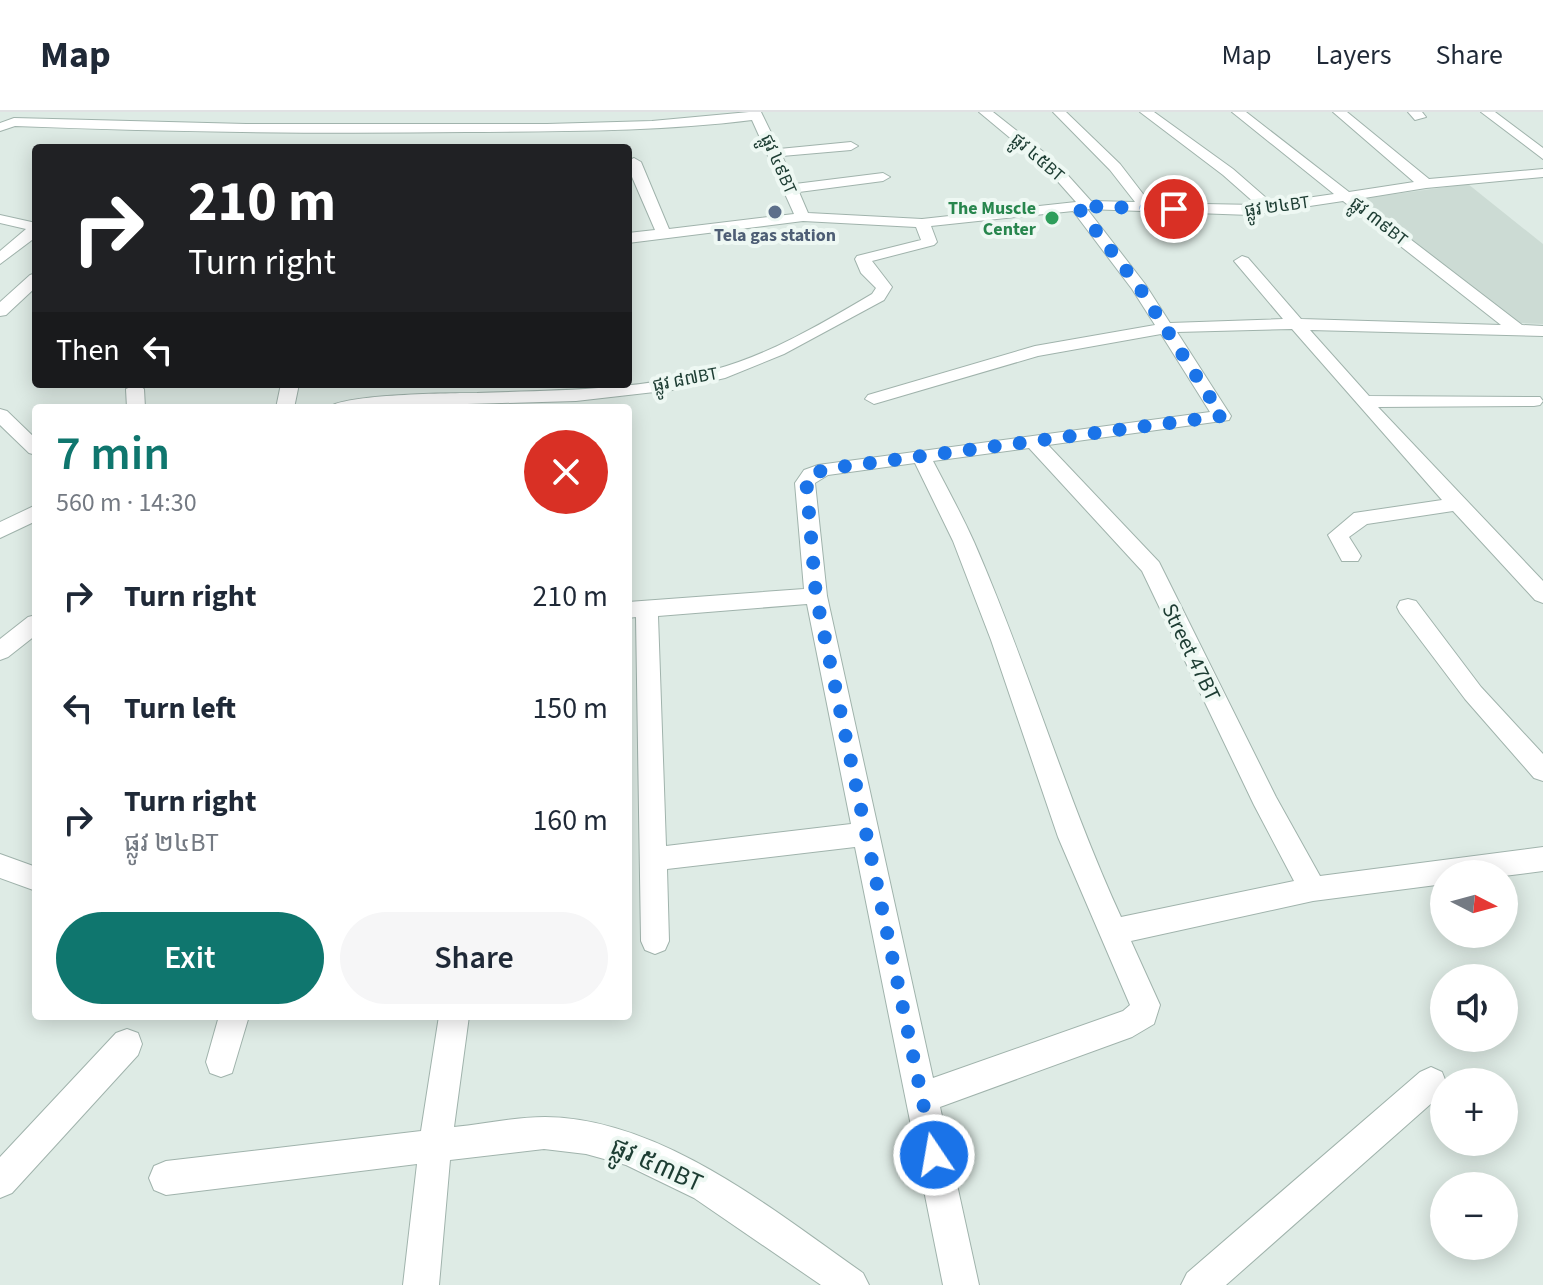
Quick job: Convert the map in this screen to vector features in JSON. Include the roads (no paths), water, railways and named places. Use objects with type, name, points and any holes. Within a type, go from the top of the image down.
[{"type":"street","points":[[308,130],[319,112]]},
{"type":"street","points":[[418,129],[424,112]]},
{"type":"street","name":"ផ្លូវ ៤៥BT","points":[[985,112],[1050,164],[1139,287],[1222,416],[1033,441]]},
{"type":"street","points":[[1059,112],[1115,167],[1146,207]]},
{"type":"street","points":[[1146,112],[1228,172],[1270,209]]},
{"type":"street","name":"ផ្លូវ ៣៩BT","points":[[1238,112],[1519,331]]},
{"type":"street","points":[[1339,112],[1426,184]]},
{"type":"street","points":[[1487,112],[1543,155]]},
{"type":"street","points":[[0,127],[14,122],[216,133],[418,129],[513,133],[624,119],[756,114]]},
{"type":"street","name":"ផ្លូវ ៤៩BT","points":[[756,114],[803,217]]},
{"type":"street","points":[[344,144],[349,131]]},
{"type":"street","points":[[776,153],[851,146]]},
{"type":"street","points":[[634,162],[636,176],[646,191],[664,234]]},
{"type":"street","name":"ផ្លូវ ២៤BT","points":[[632,238],[803,217],[922,223],[1082,206],[1229,212],[1270,209],[1426,184],[1543,173]]},
{"type":"street","points":[[791,189],[883,177]]},
{"type":"street","points":[[0,219],[32,227]]},
{"type":"street","name":"ផ្លូវ ៨៧BT","points":[[368,404],[512,391],[592,394],[674,383],[727,371],[878,297],[884,287],[867,270],[863,259],[929,242],[922,223]]},
{"type":"street","points":[[0,259],[32,231]]},
{"type":"street","points":[[1242,261],[1364,402],[1543,595]]},
{"type":"street","points":[[0,311],[32,282]]},
{"type":"street","points":[[874,399],[1035,351],[1164,328],[1237,324],[1543,331]]},
{"type":"street","points":[[135,389],[136,404]]},
{"type":"street","points":[[1364,402],[1534,401]]},
{"type":"street","points":[[0,415],[32,445]]},
{"type":"street","points":[[961,1285],[816,596],[805,483],[811,474],[825,469],[1033,441]]},
{"type":"street","name":"Street 47BT","points":[[1033,441],[1151,567],[1267,805],[1313,889]]},
{"type":"street","points":[[921,456],[963,541],[1002,640],[1071,837],[1145,1005],[1143,1014],[1132,1022],[922,1098]]},
{"type":"street","points":[[1350,556],[1338,535],[1361,518],[1458,504]]},
{"type":"street","points":[[0,531],[32,514]]},
{"type":"street","points":[[655,941],[638,609],[816,596]]},
{"type":"street","points":[[1408,607],[1473,693],[1543,771]]},
{"type":"street","points":[[0,651],[32,626]]},
{"type":"street","points":[[653,859],[866,834]]},
{"type":"street","points":[[1112,932],[1313,889],[1543,859]]},
{"type":"street","points":[[0,866],[32,878]]},
{"type":"street","points":[[221,1062],[233,1020]]},
{"type":"street","points":[[421,1285],[435,1147],[453,1020]]},
{"type":"street","points":[[0,1181],[127,1044]]},
{"type":"street","points":[[1199,1285],[1430,1084]]},
{"type":"street","name":"ផ្លូវ ៥៣BT","points":[[166,1178],[544,1133],[568,1133],[605,1140],[708,1186],[851,1285]]},
{"type":"place","name":"Tela gas station","points":[[775,212]]},
{"type":"place","name":"The Muscle Center","points":[[1052,218]]}]
